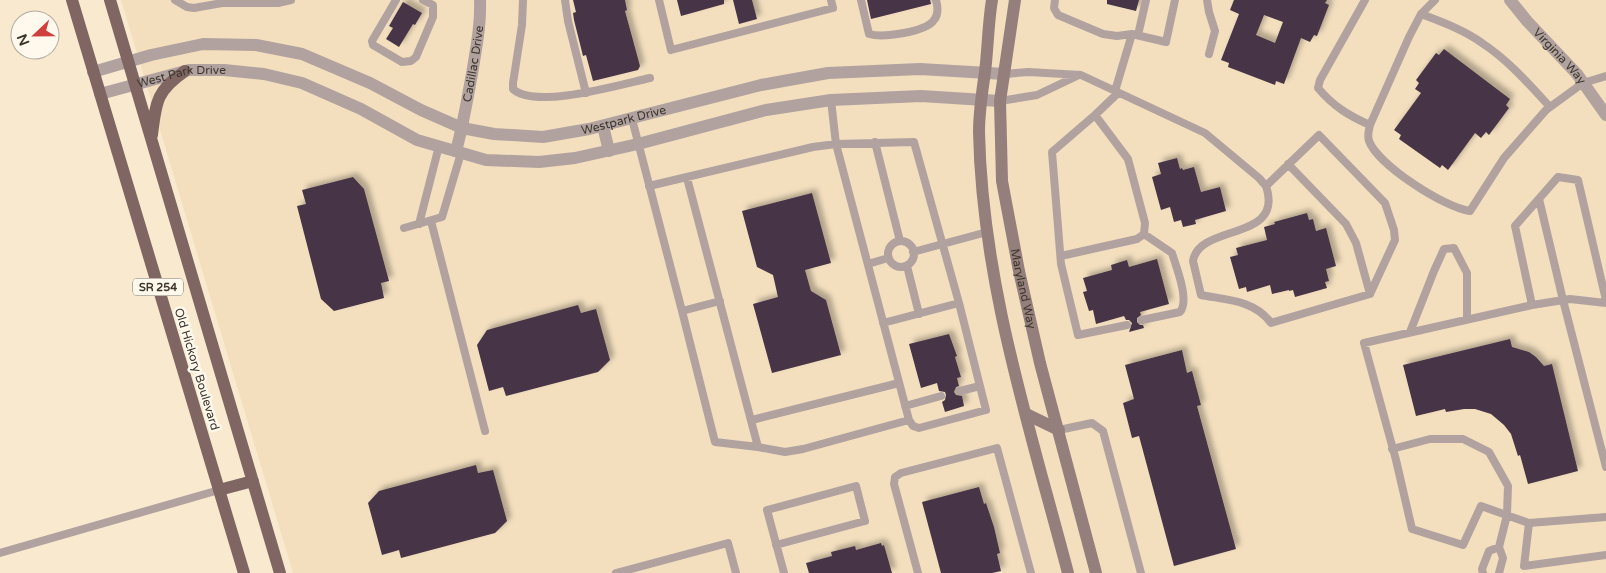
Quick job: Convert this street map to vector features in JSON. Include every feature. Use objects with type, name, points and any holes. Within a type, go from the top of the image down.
[{"type":"main road","name":"Old Hickory Boulevard","points":[[72,0],[244,573]]},
{"type":"main road","name":"Old Hickory Boulevard","points":[[110,0],[280,573]]},
{"type":"main road","name":"Maryland Way","points":[[992,0],[985,73],[980,99],[979,130],[981,185],[987,232],[993,277],[1026,414],[1068,573]]},
{"type":"main road","name":"Maryland Way","points":[[1015,0],[1000,101],[1002,181],[1019,271],[1040,363],[1096,573]]},
{"type":"main road","points":[[151,140],[156,106],[162,92],[171,81],[185,71]]},
{"type":"main road","points":[[1026,414],[1058,430]]},
{"type":"main road","points":[[219,490],[253,481]]},
{"type":"street","name":"Cadillac Drive","points":[[459,152],[479,28],[480,0]]},
{"type":"street","name":"Virginia Way","points":[[1510,0],[1576,74],[1606,115]]},
{"type":"street","name":"West Park Drive","points":[[93,72],[128,61],[203,44],[256,44]]},
{"type":"street","name":"Westpark Drive","points":[[256,44],[302,54],[370,83],[421,110],[462,128],[494,134],[543,137],[603,126],[761,85],[828,73],[920,68],[1005,74]]},
{"type":"street","name":"West Park Drive","points":[[100,94],[134,83],[185,71],[224,70],[264,74],[302,83],[361,109],[418,140],[438,146]]},
{"type":"street","points":[[438,146],[486,160],[539,162],[575,158],[609,151],[766,110],[830,100],[921,96],[1000,101]]},
{"type":"street","points":[[603,126],[609,151]]},
{"type":"lane","points":[[175,0],[187,7],[194,8],[222,3],[278,3],[291,0]]},
{"type":"lane","points":[[396,0],[372,41],[373,44],[402,62],[407,62],[416,57],[433,17],[433,5],[423,0]]},
{"type":"lane","points":[[523,0],[522,25],[513,83],[513,89],[517,93],[526,96],[557,97],[586,93],[650,78]]},
{"type":"lane","points":[[565,0],[568,21],[586,93]]},
{"type":"lane","points":[[659,0],[671,50],[833,8],[831,0]]},
{"type":"lane","points":[[861,0],[869,34],[881,36],[907,32],[930,24],[937,15],[938,7],[936,0]]},
{"type":"lane","points":[[1055,0],[1054,8],[1058,15],[1103,34],[1117,36],[1135,35],[1166,42],[1175,0]]},
{"type":"lane","points":[[1127,325],[1078,335],[1061,264],[1052,152],[1095,115],[1117,92],[1146,0]]},
{"type":"lane","points":[[1207,0],[1209,12],[1216,30],[1209,54]]},
{"type":"lane","points":[[1365,0],[1320,80],[1318,88],[1332,104],[1352,117],[1370,125]]},
{"type":"lane","points":[[1435,0],[1421,14],[1409,37],[1370,125],[1368,135],[1369,141],[1392,166],[1427,193],[1456,208],[1470,211],[1517,142],[1550,107],[1583,83],[1606,76]]},
{"type":"lane","points":[[1421,14],[1484,44],[1520,74],[1550,107]]},
{"type":"lane","points":[[1005,74],[1028,72],[1081,75],[1205,133],[1259,178],[1266,186],[1269,200],[1268,206],[1261,217],[1250,225],[1202,246],[1193,256],[1192,261],[1201,296],[1252,305],[1271,323],[1370,294],[1395,240],[1393,223],[1385,203],[1319,135],[1266,186]]},
{"type":"lane","points":[[1000,101],[1037,95],[1081,75]]},
{"type":"lane","points":[[649,186],[813,147],[836,144],[875,142],[914,142],[959,303],[986,410],[919,428],[913,426],[909,420],[836,144],[830,100]]},
{"type":"lane","points":[[1095,115],[1128,159],[1145,223],[1144,234]]},
{"type":"lane","points":[[632,119],[715,442],[785,452],[803,449],[909,420]]},
{"type":"lane","points":[[875,142],[900,241]]},
{"type":"lane","points":[[419,224],[438,146]]},
{"type":"lane","points":[[404,228],[442,217],[459,152]]},
{"type":"lane","points":[[1288,164],[1346,224],[1356,243],[1370,294]]},
{"type":"lane","points":[[1532,305],[1515,226],[1558,177],[1578,180],[1606,302],[1570,299],[1532,305],[1364,343],[1396,460],[1412,529],[1463,544],[1481,506],[1529,524],[1606,517]]},
{"type":"lane","points":[[687,178],[758,447]]},
{"type":"lane","points":[[1539,199],[1606,468]]},
{"type":"lane","points":[[431,220],[484,432]]},
{"type":"lane","points":[[914,252],[987,232]]},
{"type":"lane","points":[[1061,256],[1137,238],[1144,234]]},
{"type":"lane","points":[[1142,320],[1180,312],[1185,301],[1172,253],[1144,234]]},
{"type":"lane","points":[[900,241],[908,243],[914,252],[912,261],[902,267],[895,266],[888,258],[888,251],[891,245],[900,241]]},
{"type":"lane","points":[[1410,332],[1444,249],[1454,248],[1467,273],[1467,320]]},
{"type":"lane","points":[[868,264],[888,258]]},
{"type":"lane","points":[[906,266],[919,314]]},
{"type":"lane","points":[[682,311],[720,301]]},
{"type":"lane","points":[[883,323],[959,303]]},
{"type":"lane","points":[[752,420],[899,383]]},
{"type":"lane","points":[[960,391],[980,386]]},
{"type":"lane","points":[[905,406],[940,396]]},
{"type":"lane","points":[[1058,430],[1092,423],[1103,431],[1141,573]]},
{"type":"lane","points":[[1392,449],[1430,439],[1463,439],[1489,452],[1508,486],[1507,515],[1499,547],[1503,558],[1499,573]]},
{"type":"lane","points":[[918,573],[894,484],[895,477],[900,473],[997,448],[1031,573]]},
{"type":"lane","points":[[776,545],[865,521],[856,486],[767,510],[776,545],[784,573]]},
{"type":"lane","points":[[0,553],[219,490]]},
{"type":"lane","points":[[1529,524],[1524,566],[1606,555]]},
{"type":"lane","points":[[616,573],[728,543],[736,573]]},
{"type":"lane","points":[[1484,573],[1482,569],[1489,551],[1499,547]]},
{"type":"shaded area","points":[[121,0],[1606,0],[1606,573],[293,573]]},
{"type":"building","points":[[573,0],[625,0],[627,10],[625,11],[640,66],[638,70],[593,81],[586,55],[583,56],[574,20],[573,13],[576,12]]},
{"type":"building","points":[[677,0],[724,0],[724,4],[681,16]]},
{"type":"building","points":[[733,0],[752,0],[757,19],[739,24]]},
{"type":"building","points":[[867,0],[930,0],[931,4],[871,19]]},
{"type":"building","points":[[1107,0],[1139,0],[1136,11],[1107,4]]},
{"type":"building","points":[[1234,0],[1327,0],[1325,3],[1329,5],[1317,36],[1314,35],[1310,42],[1301,38],[1284,84],[1276,81],[1275,85],[1228,67],[1229,63],[1221,60],[1239,14],[1230,10]],"holes":[[[1264,15],[1283,22],[1275,43],[1256,35]]]},
{"type":"building","points":[[403,2],[422,13],[399,47],[386,39],[393,28],[389,26]]},
{"type":"building","points":[[1444,49],[1510,99],[1506,105],[1509,108],[1489,135],[1486,132],[1481,138],[1475,133],[1448,170],[1442,165],[1440,168],[1399,139],[1401,135],[1394,130],[1421,93],[1415,89],[1419,83],[1416,80],[1436,53],[1439,55]]},
{"type":"building","points":[[1177,158],[1180,169],[1194,167],[1201,192],[1220,187],[1226,211],[1195,220],[1196,224],[1183,227],[1181,220],[1174,222],[1170,207],[1161,210],[1152,177],[1161,174],[1158,163]]},
{"type":"building","points":[[353,177],[364,189],[389,281],[381,283],[384,298],[334,311],[321,299],[297,206],[306,204],[302,190]]},
{"type":"building","points":[[812,193],[831,263],[805,270],[811,291],[826,300],[841,355],[772,373],[753,304],[778,297],[773,275],[757,267],[742,211]]},
{"type":"building","points":[[1307,213],[1309,220],[1313,219],[1316,231],[1326,228],[1336,266],[1326,269],[1329,281],[1325,282],[1327,288],[1295,297],[1293,290],[1272,294],[1270,285],[1247,292],[1246,287],[1239,289],[1230,257],[1238,255],[1236,248],[1267,240],[1264,227],[1275,224],[1274,222]]},
{"type":"building","points":[[1157,259],[1169,304],[1140,312],[1141,315],[1137,318],[1137,322],[1143,325],[1144,328],[1129,332],[1132,323],[1126,320],[1124,316],[1096,324],[1093,310],[1089,311],[1083,292],[1087,291],[1083,278],[1112,270],[1111,265],[1127,260],[1129,267]]},
{"type":"building","points":[[578,305],[581,313],[596,309],[610,360],[598,372],[506,396],[503,387],[489,391],[477,345],[487,330]]},
{"type":"building","points":[[949,334],[957,356],[955,357],[961,377],[957,378],[959,386],[956,387],[954,392],[956,395],[962,396],[964,406],[945,412],[942,402],[945,400],[946,395],[945,392],[939,391],[937,383],[921,388],[909,344]]},
{"type":"building","points":[[1510,339],[1512,347],[1529,352],[1544,366],[1552,364],[1578,471],[1528,484],[1520,455],[1518,456],[1511,434],[1491,414],[1475,409],[1446,412],[1445,409],[1416,416],[1403,365]]},
{"type":"building","points":[[1182,350],[1187,373],[1192,371],[1201,405],[1197,406],[1236,549],[1174,566],[1139,436],[1132,438],[1123,403],[1134,399],[1125,365]]},
{"type":"building","points":[[476,465],[478,473],[493,470],[507,521],[495,533],[401,558],[399,550],[382,555],[368,503],[379,491]]},
{"type":"building","points":[[979,487],[994,527],[1000,553],[997,554],[1001,571],[992,573],[941,573],[922,502]]},
{"type":"building","points":[[881,543],[882,546],[884,545],[892,573],[809,573],[806,563],[832,556],[831,552],[855,546],[856,550]]}]
